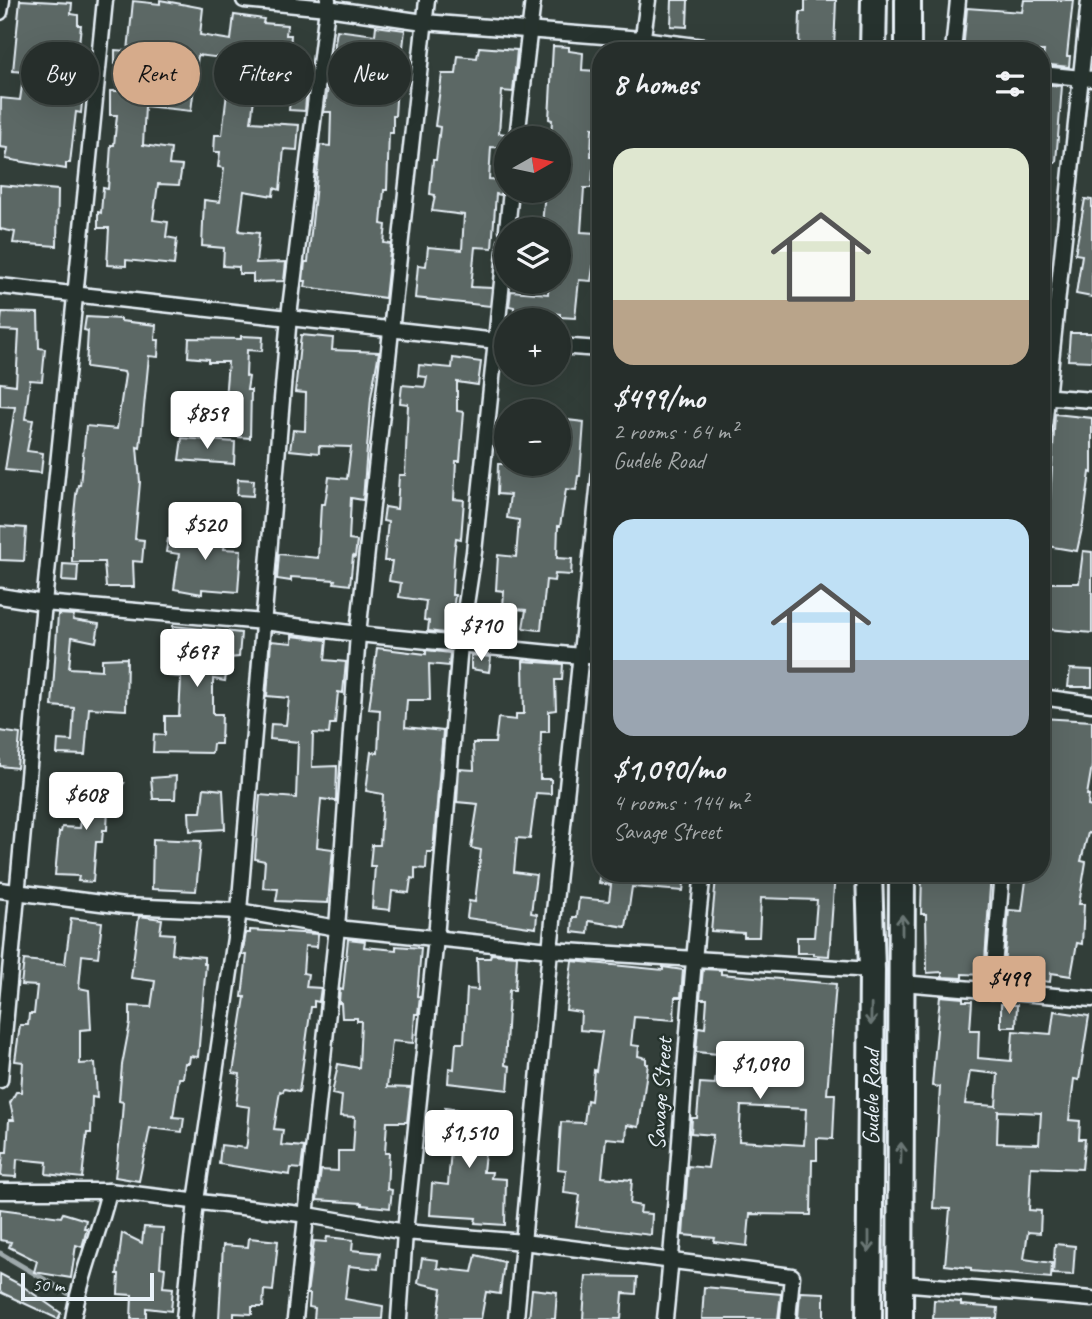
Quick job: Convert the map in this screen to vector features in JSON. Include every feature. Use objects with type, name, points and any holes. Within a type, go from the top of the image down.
[{"type":"highway","points":[[873,42],[874,0]]},
{"type":"highway","points":[[908,0],[908,42]]},
{"type":"highway","name":"Gudele Road","points":[[869,882],[872,970],[869,1319]]},
{"type":"highway","name":"Gudele Road","points":[[900,1319],[902,882]]},
{"type":"street","points":[[0,12],[2,0]]},
{"type":"street","points":[[0,1080],[44,603],[105,0]]},
{"type":"street","points":[[244,0],[328,4],[424,22],[528,30],[619,42]]},
{"type":"street","points":[[295,1319],[337,928],[358,634],[427,0]]},
{"type":"street","points":[[518,126],[533,0]]},
{"type":"street","points":[[642,42],[648,0]]},
{"type":"street","points":[[954,42],[958,0]]},
{"type":"street","points":[[1050,351],[1086,79],[1089,0]]},
{"type":"street","points":[[184,1319],[196,1201],[239,911],[289,316],[328,4]]},
{"type":"street","points":[[1050,75],[1086,79]]},
{"type":"street","points":[[0,286],[494,340]]},
{"type":"street","points":[[571,347],[592,348]]},
{"type":"street","points":[[399,1319],[405,1232],[436,938],[460,644],[495,385]]},
{"type":"street","points":[[1050,396],[1092,400]]},
{"type":"street","points":[[516,1319],[550,950],[592,545]]},
{"type":"street","points":[[0,596],[44,603],[264,622],[358,634],[592,656]]},
{"type":"street","points":[[1050,698],[1092,704]]},
{"type":"street","name":"Savage Street","points":[[665,1319],[693,958],[702,882]]},
{"type":"street","points":[[992,991],[1001,882]]},
{"type":"street","points":[[0,890],[124,906],[239,911],[337,928],[550,950],[872,970]]},
{"type":"street","points":[[902,983],[1092,999]]},
{"type":"street","points":[[0,1191],[109,1191],[308,1214],[405,1232],[523,1242],[792,1276],[788,1319]]},
{"type":"street","points":[[73,1319],[76,1298],[95,1245],[109,1191]]},
{"type":"street","points":[[900,1283],[1092,1299]]},
{"type":"building","points":[[20,0],[72,3],[71,14],[78,15],[78,25],[81,25],[79,42],[21,42],[21,72],[13,71]]},
{"type":"building","points":[[160,0],[203,8],[200,35],[231,40],[234,15],[264,19],[263,23],[287,25],[286,35],[291,35],[290,42],[214,42],[214,57],[200,55],[200,42],[129,42],[133,1],[160,4]]},
{"type":"building","points":[[672,0],[688,0],[687,27],[671,26]]},
{"type":"building","points":[[805,0],[836,0],[834,42],[799,42],[800,12],[805,12]]},
{"type":"building","points":[[1024,0],[1073,0],[1067,56],[1070,56],[1069,67],[1050,65],[1050,42],[964,42],[967,8],[1022,12]]},
{"type":"building","points":[[376,26],[405,30],[404,42],[335,42],[337,30],[375,35]]},
{"type":"building","points":[[553,46],[569,47],[569,51],[583,53],[582,70],[592,71],[592,188],[584,188],[581,232],[592,233],[592,274],[591,281],[579,280],[575,318],[571,318],[571,308],[509,306],[511,294],[571,294],[571,217],[543,217],[544,203],[571,203],[571,126],[552,126],[552,120],[549,119]]},
{"type":"building","points":[[479,47],[517,50],[513,92],[502,91],[500,126],[494,126],[494,147],[491,147],[489,179],[494,179],[495,203],[492,248],[475,247],[471,287],[492,288],[490,306],[415,298],[418,265],[426,266],[428,247],[462,250],[464,215],[432,211],[435,195],[430,194],[433,160],[436,160],[440,127],[435,126],[442,74],[456,74],[458,56],[477,58]]},
{"type":"building","points":[[1050,85],[1062,86],[1056,162],[1050,162]]},
{"type":"building","points":[[328,87],[328,105],[396,105],[393,133],[389,133],[387,190],[384,190],[381,224],[386,225],[384,243],[391,244],[385,298],[305,287],[306,281],[303,281],[305,262],[308,262],[320,145],[330,146],[331,112],[324,112]]},
{"type":"building","points":[[110,91],[113,91],[113,105],[192,105],[191,111],[145,106],[143,145],[171,149],[169,165],[182,166],[179,185],[158,184],[153,220],[168,222],[166,237],[177,239],[174,265],[126,260],[126,266],[107,265],[109,228],[98,228],[98,212],[101,213],[103,188],[108,189],[111,145],[114,145],[117,115],[110,115]]},
{"type":"building","points":[[21,93],[21,105],[82,105],[81,113],[76,112],[70,163],[66,163],[66,169],[6,159],[8,148],[0,147],[1,98],[20,100]]},
{"type":"building","points":[[226,105],[253,105],[251,122],[299,125],[297,150],[284,149],[280,190],[274,188],[273,196],[244,191],[239,231],[259,233],[256,263],[286,262],[284,281],[253,282],[253,274],[239,274],[239,267],[223,266],[224,248],[202,246],[204,200],[220,202],[224,168],[218,167],[220,152],[214,152],[215,135],[222,135]]},
{"type":"building","points":[[289,105],[306,105],[305,111],[289,110]]},
{"type":"building","points":[[0,185],[58,190],[57,246],[13,243],[15,232],[0,229]]},
{"type":"building","points":[[1085,199],[1092,200],[1092,297],[1076,294],[1082,255],[1075,254]]},
{"type":"building","points":[[2,312],[38,313],[39,348],[45,349],[42,381],[30,380],[25,419],[33,420],[27,451],[43,453],[41,473],[5,470],[15,407],[0,406],[0,383],[16,385],[19,331],[0,330]]},
{"type":"building","points":[[86,317],[156,325],[155,340],[159,340],[158,357],[149,356],[140,448],[137,447],[140,482],[135,539],[144,540],[142,562],[133,561],[134,587],[106,587],[104,562],[72,562],[72,533],[86,426],[117,429],[125,375],[124,372],[86,367]]},
{"type":"building","points":[[1070,333],[1092,333],[1092,361],[1068,360]]},
{"type":"building","points":[[301,335],[333,338],[332,350],[379,352],[371,397],[363,500],[351,498],[349,540],[357,541],[350,585],[334,583],[335,580],[291,577],[291,581],[277,579],[279,554],[318,558],[321,504],[325,504],[329,477],[347,479],[351,447],[319,446],[319,453],[290,450],[293,430],[305,431],[306,393],[295,392]]},
{"type":"building","points":[[241,336],[263,337],[262,351],[247,350],[247,390],[251,390],[250,438],[225,436],[228,362],[208,362],[208,359],[188,357],[189,338],[241,339]]},
{"type":"building","points":[[453,358],[481,362],[478,385],[457,382],[457,411],[464,412],[460,461],[456,461],[454,499],[464,500],[461,539],[456,538],[454,557],[452,595],[455,595],[455,612],[452,634],[428,631],[429,621],[424,620],[426,601],[399,597],[401,583],[389,581],[392,561],[384,561],[388,522],[383,521],[385,507],[397,509],[399,475],[405,475],[408,404],[400,403],[402,385],[425,387],[427,377],[418,376],[419,365],[452,368]]},
{"type":"building","points":[[1055,414],[1092,418],[1092,473],[1090,472],[1077,551],[1050,546]]},
{"type":"building","points":[[571,420],[584,422],[580,476],[576,490],[566,489],[558,526],[557,558],[572,559],[571,575],[555,574],[554,581],[546,580],[541,630],[523,628],[526,610],[503,608],[504,591],[496,590],[498,555],[516,557],[519,520],[507,518],[510,495],[497,494],[498,476],[571,476]]},
{"type":"building","points":[[182,438],[235,442],[234,464],[179,460]]},
{"type":"building","points":[[238,479],[254,480],[253,496],[237,495]]},
{"type":"building","points":[[0,526],[26,528],[24,561],[0,560]]},
{"type":"building","points":[[186,526],[227,532],[224,549],[241,550],[238,592],[202,589],[202,594],[174,589],[179,554],[166,552],[168,539],[184,540]]},
{"type":"building","points":[[1083,551],[1092,552],[1092,633],[1050,629],[1050,583],[1079,583]]},
{"type":"building","points":[[63,564],[78,565],[77,582],[62,581]]},
{"type":"building","points":[[58,614],[74,615],[73,620],[99,624],[96,642],[72,637],[69,668],[102,670],[102,659],[127,658],[126,710],[89,708],[85,755],[57,754],[58,740],[72,741],[74,708],[52,706]]},
{"type":"building","points":[[173,626],[241,633],[239,657],[229,658],[225,681],[213,679],[213,714],[222,714],[221,744],[213,744],[212,753],[153,752],[154,734],[165,735],[165,716],[179,716],[181,677],[169,676]]},
{"type":"building","points":[[292,636],[327,640],[325,660],[346,662],[343,693],[338,692],[335,724],[330,724],[329,734],[313,733],[312,767],[337,766],[336,801],[321,799],[317,847],[333,849],[328,903],[276,901],[278,889],[263,888],[265,861],[255,859],[260,795],[296,798],[298,742],[270,739],[271,724],[286,725],[289,698],[267,696],[271,641],[292,643]]},
{"type":"building","points":[[377,648],[426,654],[426,650],[450,653],[449,666],[429,664],[430,700],[407,700],[405,727],[443,731],[433,852],[427,852],[426,869],[415,868],[415,879],[411,878],[409,893],[392,891],[390,910],[372,908],[375,866],[370,866],[372,845],[380,845],[383,794],[366,791],[371,752],[378,753],[380,710],[369,709]]},
{"type":"building","points":[[471,655],[491,657],[489,672],[471,669]]},
{"type":"building","points":[[523,661],[563,664],[562,680],[555,680],[556,710],[549,711],[549,732],[541,732],[540,779],[551,779],[551,794],[536,793],[530,839],[517,838],[514,872],[536,875],[531,913],[537,914],[536,928],[467,918],[469,901],[475,902],[481,850],[471,848],[478,804],[457,802],[459,769],[474,770],[473,743],[495,743],[498,718],[516,720],[516,714],[524,714]]},
{"type":"building","points":[[1070,669],[1092,670],[1092,687],[1068,687]]},
{"type":"building","points":[[1050,719],[1092,721],[1092,766],[1087,795],[1088,806],[1092,807],[1092,834],[1088,833],[1081,861],[1086,862],[1079,904],[1084,904],[1082,944],[1077,943],[1071,976],[1051,973],[1050,982],[1003,976],[1009,910],[1022,911],[1026,882],[1050,882]]},
{"type":"building","points":[[0,731],[20,734],[17,768],[0,766]]},
{"type":"building","points":[[176,776],[175,799],[153,799],[151,778]]},
{"type":"building","points":[[86,779],[124,783],[108,806],[107,830],[103,830],[102,842],[96,842],[93,882],[78,881],[79,876],[55,875],[59,832],[62,827],[80,828]]},
{"type":"building","points":[[204,788],[223,790],[225,829],[190,831],[189,812],[201,812]]},
{"type":"building","points":[[153,839],[201,841],[196,891],[152,889]]},
{"type":"building","points":[[684,882],[683,891],[632,887],[626,927],[589,921],[588,934],[572,932],[579,898],[609,901],[611,885],[599,883]]},
{"type":"building","points":[[716,882],[834,882],[829,956],[797,953],[797,937],[814,937],[817,900],[761,898],[759,937],[744,937],[744,933],[711,931]]},
{"type":"building","points":[[922,882],[990,882],[984,975],[962,974],[962,978],[942,977],[942,972],[927,973],[926,914],[921,914]]},
{"type":"building","points":[[139,916],[162,919],[160,933],[174,934],[172,954],[204,957],[206,964],[198,1057],[190,1056],[189,1063],[185,1063],[183,1078],[179,1078],[173,1117],[184,1118],[182,1132],[150,1128],[139,1181],[115,1177],[123,1102],[119,1101],[122,1065],[130,1023],[130,1006],[151,1007],[155,981],[131,978]]},
{"type":"building","points":[[71,918],[102,922],[98,957],[82,955],[79,988],[89,990],[91,1029],[80,1030],[80,1064],[95,1063],[97,1098],[92,1097],[91,1133],[87,1133],[82,1178],[46,1174],[47,1162],[17,1159],[16,1177],[1,1176],[3,1152],[7,1152],[9,1120],[14,1120],[10,1103],[16,1092],[21,1092],[23,1062],[15,1061],[20,1025],[28,1025],[29,1014],[34,1014],[37,986],[21,985],[24,960],[65,964]]},
{"type":"building","points":[[250,930],[318,934],[317,947],[305,946],[303,973],[308,974],[306,987],[321,988],[319,1002],[314,1001],[314,1007],[311,1007],[299,1092],[284,1089],[283,1092],[280,1091],[274,1129],[283,1130],[281,1145],[304,1147],[301,1169],[291,1168],[290,1175],[219,1164],[221,1145],[246,1148],[247,1143],[250,1107],[236,1105],[240,1074],[233,1073],[245,997],[242,997],[247,955],[242,955],[246,933],[250,933]]},
{"type":"building","points":[[348,939],[365,941],[364,947],[396,950],[396,946],[421,948],[417,996],[420,997],[418,1014],[415,1014],[413,1043],[392,1041],[387,1087],[411,1088],[407,1122],[387,1122],[385,1153],[389,1153],[387,1189],[392,1190],[390,1208],[317,1200],[321,1170],[338,1171],[338,1151],[353,1151],[355,1117],[340,1116],[342,1096],[332,1094],[338,1064],[359,1068],[361,1021],[357,1021],[357,1018],[342,1018],[339,1003],[340,989],[343,990]]},
{"type":"building","points":[[491,954],[517,956],[515,990],[509,990],[505,1065],[510,1066],[508,1090],[448,1083],[449,1068],[454,1069],[456,1043],[464,1043],[467,989],[478,990],[477,958],[490,958]]},
{"type":"building","points":[[572,961],[683,970],[681,997],[675,997],[674,1020],[634,1017],[631,1045],[639,1046],[638,1056],[646,1058],[648,1064],[639,1127],[627,1125],[626,1140],[606,1138],[602,1177],[632,1180],[630,1204],[641,1206],[640,1213],[652,1214],[651,1235],[576,1226],[580,1195],[564,1193],[566,1170],[558,1169],[561,1122],[584,1123],[587,1100],[591,1101],[602,1032],[580,1030],[581,1012],[566,1010]]},
{"type":"building","points":[[703,969],[721,970],[721,974],[836,984],[827,1094],[835,1094],[833,1139],[817,1138],[817,1160],[812,1160],[811,1215],[750,1214],[747,1246],[714,1242],[715,1238],[683,1235],[688,1166],[708,1168],[713,1135],[691,1133],[692,1118],[697,1118],[700,1083],[715,1084],[718,1054],[696,1052],[698,1027],[705,1028],[707,999],[700,999]],"holes":[[[741,1106],[806,1109],[804,1145],[739,1141]]]},
{"type":"building","points":[[940,996],[972,1001],[970,1030],[979,1030],[978,1058],[1011,1061],[1013,1031],[1051,1034],[1054,1011],[1089,1016],[1079,1080],[1074,1079],[1069,1120],[1080,1121],[1079,1139],[1085,1139],[1082,1169],[1031,1167],[1029,1210],[1041,1211],[1040,1233],[1028,1232],[1024,1259],[1052,1263],[1051,1278],[971,1271],[971,1268],[945,1265],[950,1209],[933,1208],[940,1087],[932,1086]],"holes":[[[970,1071],[998,1074],[996,1106],[965,1104]],[[998,1111],[1041,1113],[1039,1144],[997,1143]]]},
{"type":"building","points":[[1001,1004],[1017,1005],[1016,1027],[1001,1027]]},
{"type":"building","points":[[445,1108],[502,1116],[500,1135],[487,1133],[483,1172],[492,1172],[491,1178],[506,1179],[505,1225],[475,1223],[476,1218],[430,1215],[432,1183],[448,1185],[451,1150],[438,1149],[441,1114],[444,1114]]},
{"type":"building","points":[[0,1209],[61,1217],[63,1213],[86,1220],[84,1228],[87,1228],[82,1247],[76,1245],[71,1278],[34,1272],[37,1261],[9,1247],[11,1242],[0,1240]]},
{"type":"building","points":[[144,1227],[163,1228],[160,1267],[165,1268],[163,1287],[173,1288],[171,1311],[146,1308],[146,1319],[131,1319],[132,1295],[118,1294],[117,1274],[122,1233],[142,1243]]},
{"type":"building","points":[[327,1237],[353,1240],[352,1250],[380,1253],[378,1269],[349,1266],[345,1299],[383,1306],[382,1319],[314,1319],[315,1308],[309,1307],[310,1294],[307,1294],[314,1241],[326,1242]]},
{"type":"building","points":[[249,1238],[278,1241],[273,1291],[264,1290],[263,1307],[252,1307],[252,1314],[234,1313],[234,1319],[219,1319],[223,1245],[248,1247]]},
{"type":"building","points":[[1055,1244],[1075,1246],[1073,1275],[1053,1274]]},
{"type":"building","points":[[476,1255],[504,1262],[500,1294],[486,1292],[481,1319],[438,1319],[442,1288],[418,1283],[422,1258],[438,1260],[437,1268],[472,1272]]},
{"type":"building","points":[[0,1274],[61,1313],[58,1319],[0,1292]]},
{"type":"building","points":[[586,1276],[637,1277],[636,1294],[623,1293],[621,1319],[583,1319]]},
{"type":"building","points":[[704,1287],[781,1294],[778,1319],[702,1319]]},
{"type":"building","points":[[532,1289],[557,1292],[555,1319],[529,1319]]},
{"type":"building","points":[[800,1292],[824,1293],[824,1319],[798,1319]]},
{"type":"building","points":[[934,1300],[998,1308],[997,1319],[933,1319]]},
{"type":"waterway","points":[[0,1253],[76,1298]]}]
